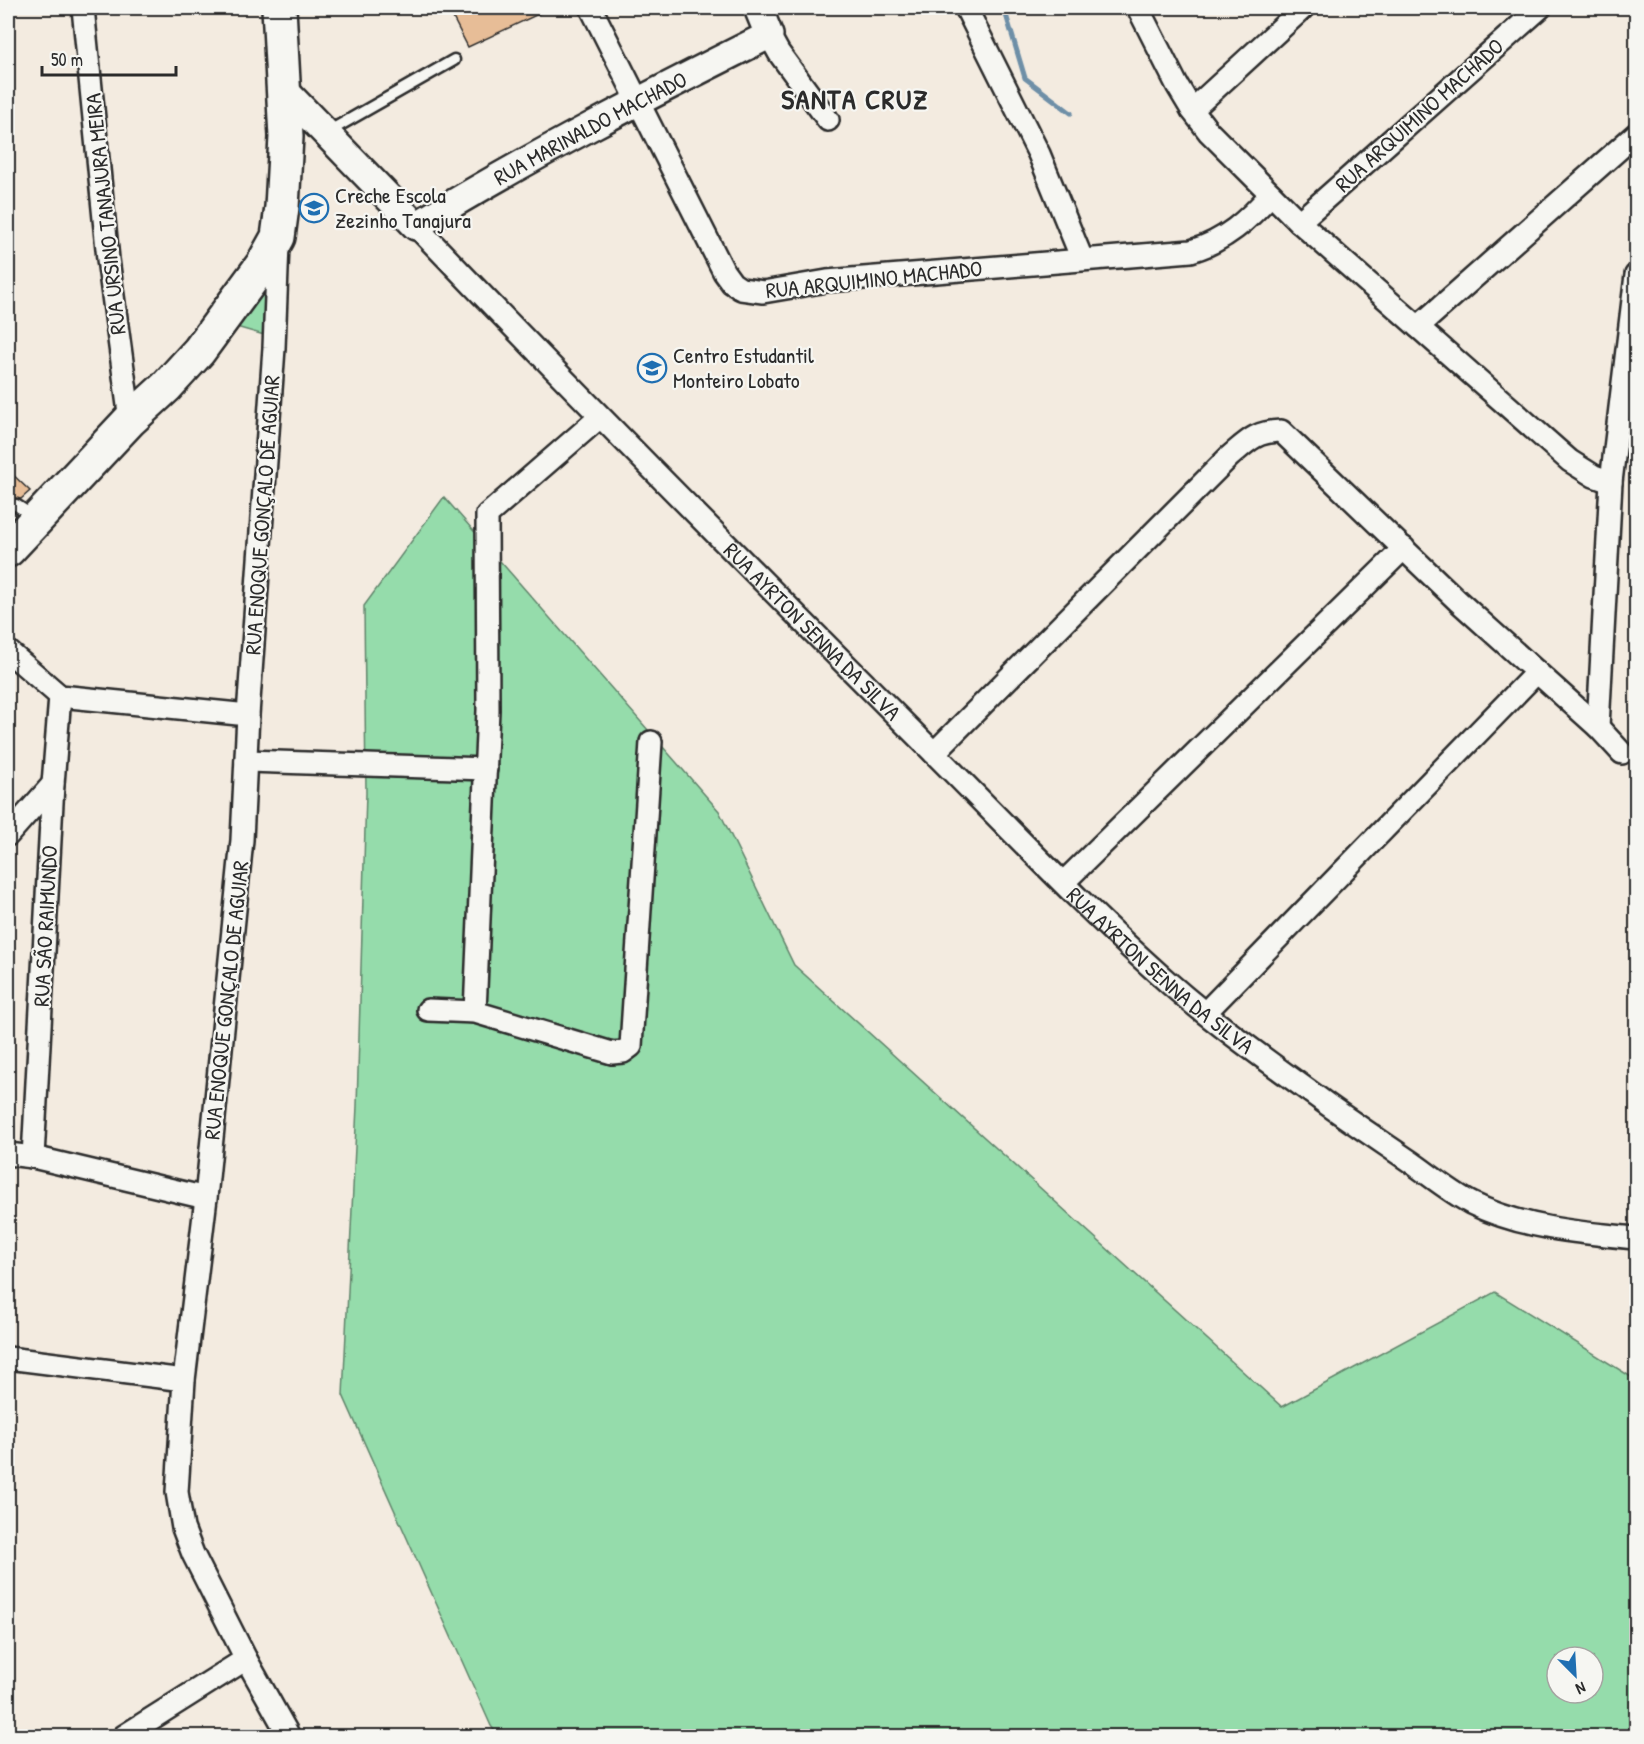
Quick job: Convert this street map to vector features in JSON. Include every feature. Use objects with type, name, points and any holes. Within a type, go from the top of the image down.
[{"type":"main road","points":[[8,549],[27,512],[166,387],[199,351],[262,264],[278,237],[284,179],[285,91],[279,8]]},
{"type":"street","name":"RUA URSINO TANAJURA MEIRA","points":[[83,8],[108,259],[130,420]]},
{"type":"street","name":"RUA ARQUIMINO MACHADO","points":[[591,8],[724,272],[732,283],[741,289],[763,292],[827,281],[1191,251],[1208,246],[1229,234],[1271,195]]},
{"type":"street","points":[[758,8],[769,35],[784,60],[828,120]]},
{"type":"street","points":[[966,8],[1039,154],[1082,259]]},
{"type":"street","points":[[1137,8],[1176,85],[1192,110],[1209,132],[1271,195],[1570,461],[1594,476],[1611,482]]},
{"type":"street","points":[[1192,110],[1303,8]]},
{"type":"street","name":"RUA ARQUIMINO MACHADO","points":[[1299,222],[1540,8]]},
{"type":"street","name":"RUA MARINALDO MACHADO","points":[[416,226],[504,173],[769,35]]},
{"type":"street","name":"RUA AYRTON SENNA DA SILVA","points":[[285,91],[600,417],[934,753],[1126,944],[1205,1013],[1238,1040],[1371,1137],[1452,1192],[1490,1211],[1535,1225],[1636,1238]]},
{"type":"street","points":[[1418,327],[1636,134]]},
{"type":"street","name":"RUA ENOQUE GONÇALO DE AGUIAR","points":[[278,237],[273,370],[248,715],[241,851],[206,1198],[184,1380],[177,1492],[183,1528],[193,1554],[246,1659],[289,1737]]},
{"type":"street","points":[[1598,727],[1611,482],[1636,275]]},
{"type":"street","points":[[475,1012],[488,710],[487,515],[600,417]]},
{"type":"street","points":[[934,753],[1229,457],[1252,438],[1265,431],[1281,431],[1458,602],[1598,727],[1622,753]]},
{"type":"street","points":[[1064,882],[1404,548]]},
{"type":"street","points":[[8,651],[60,696],[248,715]]},
{"type":"street","points":[[1205,1013],[1537,672]]},
{"type":"street","name":"RUA SÃO RAIMUNDO","points":[[33,1157],[53,784],[60,696]]},
{"type":"street","points":[[428,1010],[475,1012],[612,1053],[623,1052],[631,1046],[651,742]]},
{"type":"street","points":[[246,761],[486,769]]},
{"type":"street","points":[[8,835],[53,784]]},
{"type":"street","points":[[8,1154],[33,1157],[206,1198]]},
{"type":"street","points":[[8,1358],[184,1380]]},
{"type":"street","points":[[124,1737],[246,1659]]},
{"type":"lane","points":[[326,133],[454,60]]},
{"type":"green space","points":[[267,277],[264,335],[233,326]]},
{"type":"green space","points":[[444,497],[719,811],[794,965],[1282,1407],[1495,1292],[1636,1380],[1636,1736],[498,1736],[491,1726],[343,1395],[357,1106],[366,793],[364,606]]},
{"type":"building","points":[[448,8],[551,8],[468,47]]},
{"type":"building","points":[[8,470],[30,491],[21,499],[10,500],[11,510],[8,514]]},
{"type":"waterway","points":[[1004,8],[1025,78],[1071,113]]},
{"type":"place","name":"Creche Escola Zezinho Tanajura","points":[[314,208]]},
{"type":"place","name":"Centro Estudantil Monteiro Lobato","points":[[652,368]]},
{"type":"district","name":"SANTA CRUZ","points":[[855,99]]}]
